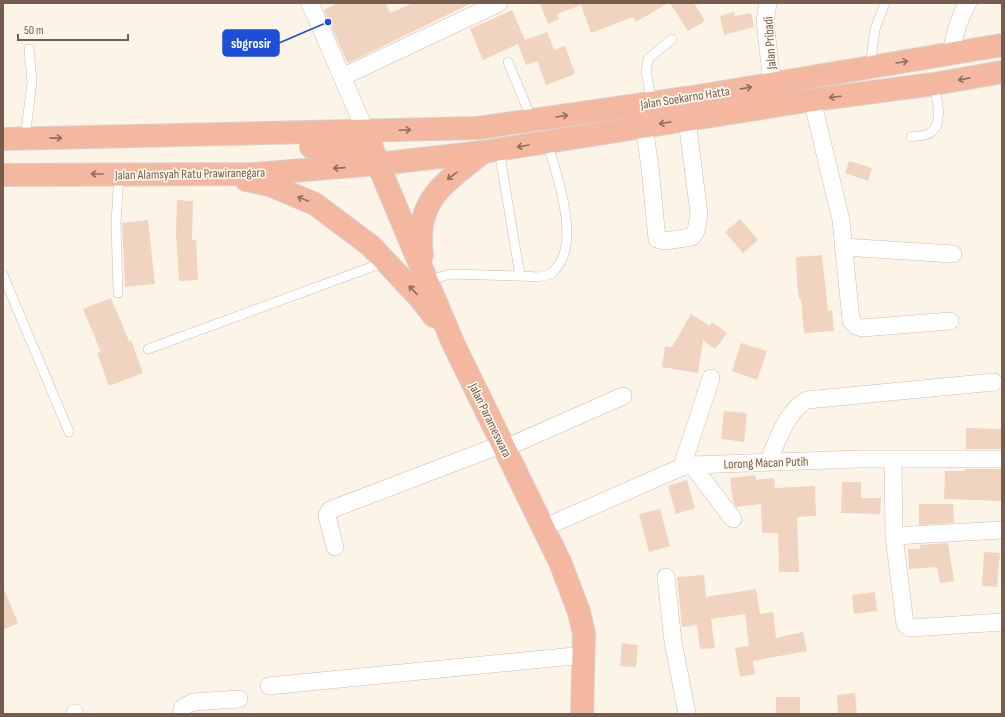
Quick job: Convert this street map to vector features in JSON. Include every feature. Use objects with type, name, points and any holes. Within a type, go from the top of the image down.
[{"type":"highway","name":"Jalan Soekarno Hatta","points":[[366,132],[478,128],[772,83],[1002,45]]},
{"type":"highway","name":"Jalan Soekarno Hatta","points":[[378,164],[491,151],[812,100],[934,84],[1002,72]]},
{"type":"highway","points":[[3,139],[366,132]]},
{"type":"highway","name":"Jalan Parameswara","points":[[366,132],[453,343],[560,562],[579,612],[584,634],[582,714]]},
{"type":"highway","points":[[133,137],[163,148],[184,150],[293,146],[338,147],[358,151],[378,164]]},
{"type":"highway","points":[[427,281],[420,238],[421,222],[427,207],[446,182],[491,151]]},
{"type":"highway","name":"Jalan Alamsyah Ratu Prawiranegara","points":[[3,175],[253,174],[378,164]]},
{"type":"highway","points":[[215,174],[270,185],[315,204],[371,246],[387,262],[419,297],[453,343]]},
{"type":"street","points":[[310,3],[366,132]]},
{"type":"street","points":[[342,78],[499,3]]},
{"type":"street","name":"Jalan Pribadi","points":[[768,3],[765,20],[772,83]]},
{"type":"street","points":[[951,54],[954,31],[968,3]]},
{"type":"street","points":[[812,100],[841,220],[851,320],[856,326],[862,328],[950,321]]},
{"type":"street","points":[[644,127],[650,167],[657,239],[665,241],[692,236],[696,231],[700,214],[688,120]]},
{"type":"street","points":[[843,247],[953,254]]},
{"type":"street","points":[[711,378],[687,466],[733,518]]},
{"type":"street","points":[[768,461],[791,415],[799,405],[807,400],[994,382]]},
{"type":"street","points":[[335,547],[327,516],[330,510],[504,446],[623,396]]},
{"type":"street","name":"Lorong Macan Putih","points":[[543,528],[687,466],[768,461],[1002,459]]},
{"type":"street","points":[[893,460],[894,536],[904,618],[907,627],[1002,622]]},
{"type":"street","points":[[894,536],[1002,530]]},
{"type":"street","points":[[666,577],[674,641],[687,714]]},
{"type":"street","points":[[269,686],[584,655]]},
{"type":"street","points":[[181,714],[183,707],[193,702],[239,699]]},
{"type":"lane","points":[[870,67],[875,29],[885,3]]},
{"type":"lane","points":[[652,102],[646,72],[648,59],[672,39]]},
{"type":"lane","points":[[25,139],[32,82],[29,49]]},
{"type":"lane","points":[[508,62],[532,120]]},
{"type":"lane","points":[[911,137],[930,134],[937,126],[939,118],[934,84]]},
{"type":"lane","points":[[427,281],[450,274],[538,277],[551,274],[562,258],[566,242],[566,220],[560,184],[547,142]]},
{"type":"lane","points":[[491,151],[520,276]]},
{"type":"lane","points":[[118,293],[116,223],[119,174]]},
{"type":"lane","points":[[148,349],[387,262]]},
{"type":"lane","points":[[3,275],[69,432]]},
{"type":"building","points":[[337,3],[386,3],[390,13],[413,3],[472,3],[350,62],[347,62],[324,10]]},
{"type":"building","points":[[540,3],[668,3],[636,22],[633,17],[591,33],[581,5],[557,14],[559,19],[548,24]]},
{"type":"building","points":[[670,3],[694,3],[705,21],[688,31]]},
{"type":"building","points":[[512,10],[525,40],[547,32],[554,50],[565,46],[575,74],[546,85],[537,61],[526,65],[518,44],[483,60],[470,29]]},
{"type":"building","points":[[734,12],[735,16],[751,13],[754,27],[724,35],[720,16]]},
{"type":"building","points":[[849,161],[872,168],[868,181],[845,173]]},
{"type":"building","points":[[177,200],[193,201],[192,240],[196,240],[198,280],[179,281],[176,234]]},
{"type":"building","points":[[740,219],[758,240],[743,253],[725,232]]},
{"type":"building","points":[[148,220],[155,284],[125,287],[122,223]]},
{"type":"building","points":[[822,255],[828,311],[832,310],[834,331],[804,333],[801,299],[799,299],[797,281],[796,257]]},
{"type":"building","points":[[111,298],[129,341],[131,340],[143,373],[109,386],[97,353],[101,352],[83,309]]},
{"type":"building","points":[[691,314],[710,326],[712,322],[727,333],[715,349],[703,340],[698,373],[662,367],[665,346],[672,347]]},
{"type":"building","points":[[741,343],[767,351],[757,380],[732,371]]},
{"type":"building","points":[[724,411],[747,413],[744,442],[721,439]]},
{"type":"building","points":[[966,428],[1002,429],[1002,449],[966,449]]},
{"type":"building","points":[[965,469],[1002,469],[1002,501],[944,499],[945,471],[965,471]]},
{"type":"building","points":[[755,475],[756,480],[774,478],[775,488],[815,486],[816,516],[797,517],[799,572],[779,572],[778,533],[762,533],[761,504],[736,507],[733,502],[730,478]]},
{"type":"building","points":[[687,480],[695,508],[676,514],[668,486]]},
{"type":"building","points":[[842,482],[861,482],[861,498],[881,498],[880,514],[841,513]]},
{"type":"building","points":[[919,504],[953,504],[954,523],[919,525]]},
{"type":"building","points":[[660,509],[670,546],[649,552],[639,514]]},
{"type":"building","points":[[948,543],[954,581],[940,583],[937,567],[909,569],[908,549],[920,549],[920,545]]},
{"type":"building","points":[[984,552],[1000,553],[997,587],[982,586]]},
{"type":"building","points":[[704,575],[706,597],[756,589],[760,614],[773,612],[776,638],[803,632],[807,651],[753,661],[755,674],[740,677],[735,648],[749,646],[745,614],[711,619],[715,648],[700,649],[697,625],[682,627],[677,577]]},
{"type":"building","points":[[3,587],[18,623],[3,630]]},
{"type":"building","points":[[875,592],[877,611],[854,614],[852,595]]},
{"type":"building","points":[[622,643],[638,645],[636,667],[620,666]]},
{"type":"building","points":[[855,693],[857,714],[838,714],[837,695]]},
{"type":"building","points":[[776,697],[800,697],[800,714],[776,714]]},
{"type":"place","name":"sbgrosir","points":[[328,22]]}]
